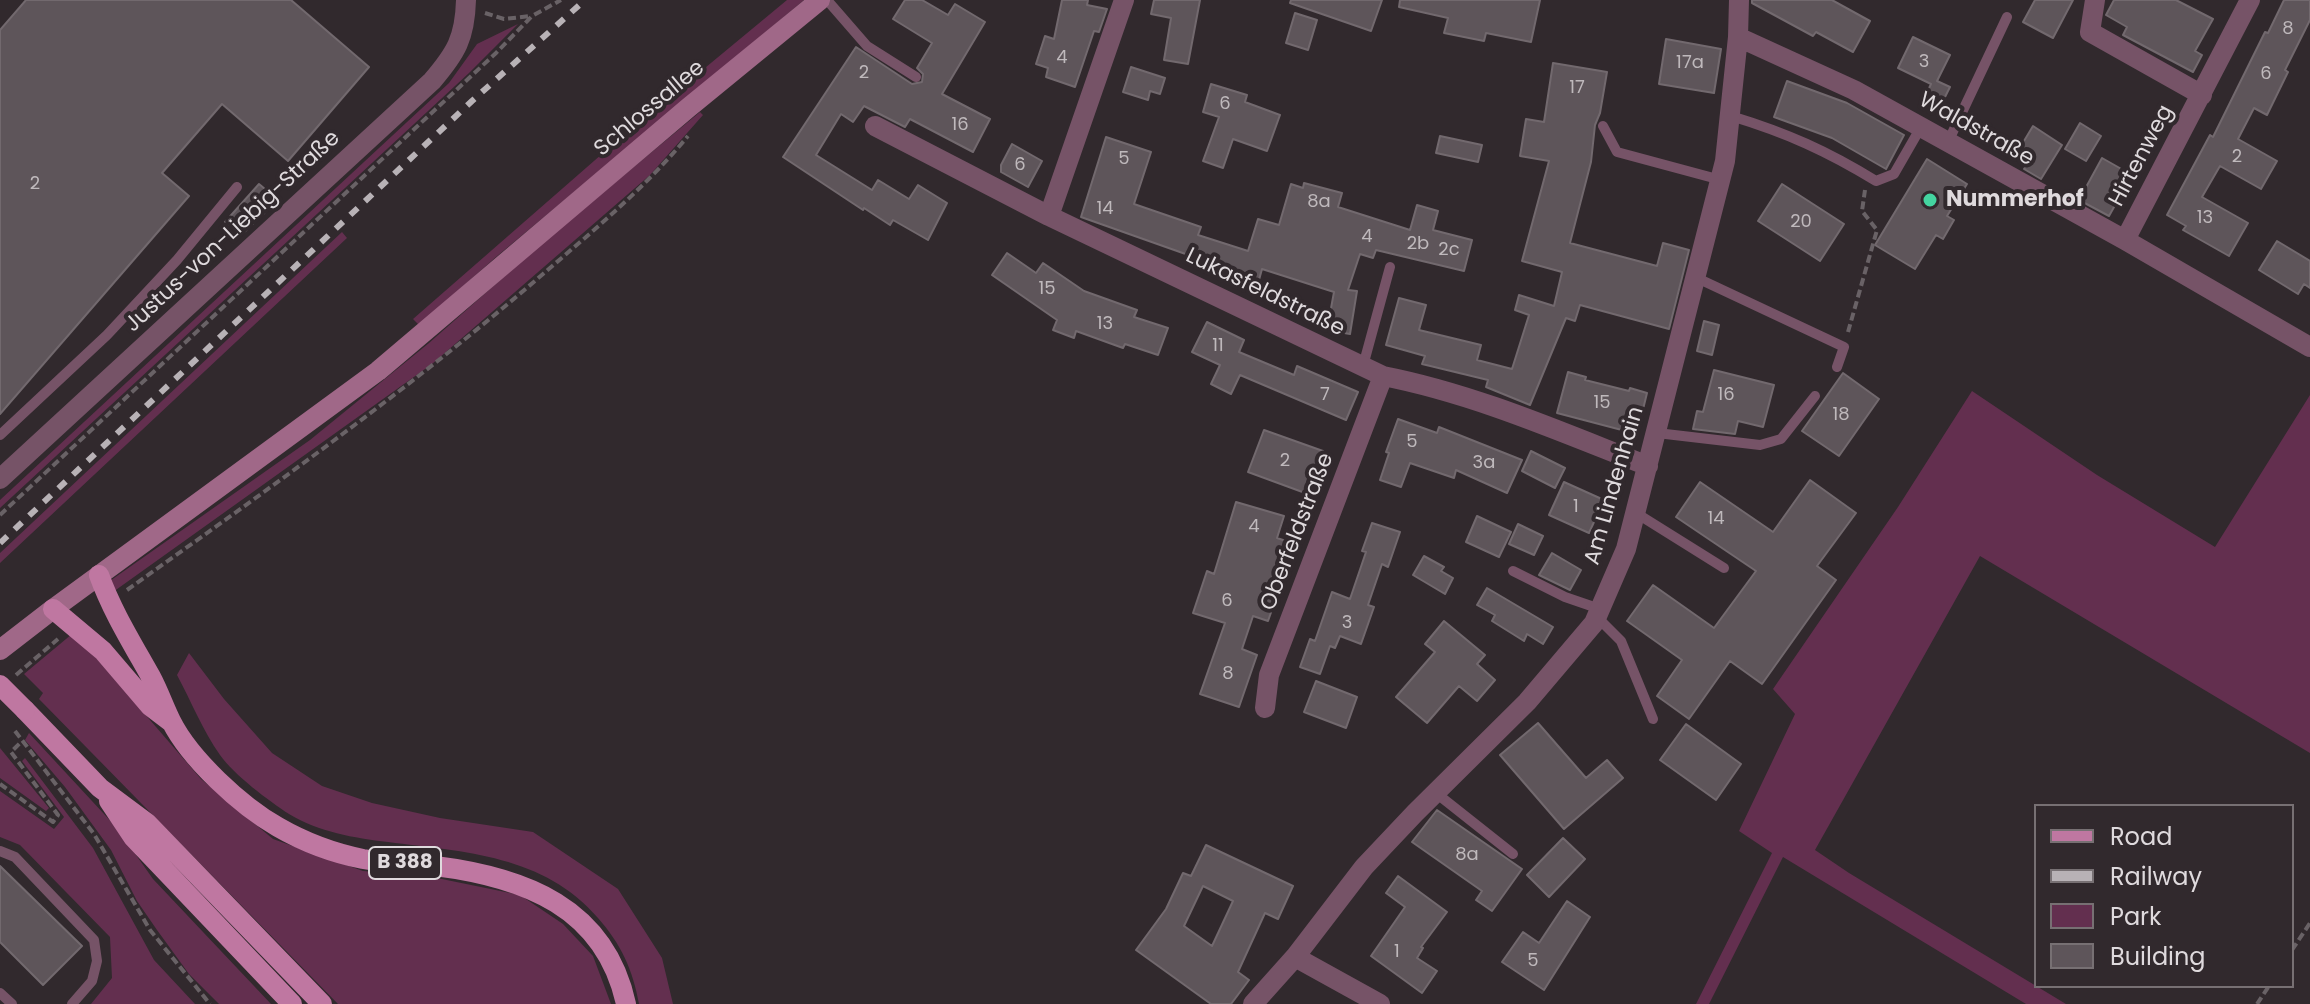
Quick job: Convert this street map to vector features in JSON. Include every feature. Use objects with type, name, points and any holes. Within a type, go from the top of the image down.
[{"type":"main road","name":"Schlossallee","points":[[0,650],[378,371],[820,0]]},
{"type":"main road","name":"B 388","points":[[99,575],[109,602],[163,698],[171,722]]},
{"type":"main road","name":"B 388","points":[[53,609],[103,651],[150,706],[171,722],[226,788],[252,811],[303,840],[363,859],[434,865],[490,876],[534,891],[566,908],[602,944],[613,963],[626,1004]]},
{"type":"main road","points":[[6,682],[18,717],[100,788],[147,823],[322,1004]]},
{"type":"main road","points":[[100,788],[133,837],[292,1004]]},
{"type":"street","points":[[1049,216],[1124,0]]},
{"type":"street","name":"Am Lindenhain","points":[[1253,1004],[1295,957],[1364,867],[1527,702],[1598,613],[1626,549],[1721,180],[1731,116],[1739,0]]},
{"type":"street","name":"Hirtenweg","points":[[2095,0],[2090,32],[2202,95]]},
{"type":"street","name":"Hirtenweg","points":[[2125,240],[2250,0]]},
{"type":"street","name":"Justus-von-Liebig-Straße","points":[[0,479],[432,81],[453,56],[462,34],[466,1]]},
{"type":"street","name":"Waldstraße","points":[[1738,37],[1854,90],[2310,347]]},
{"type":"street","name":"Lukasfeldstraße","points":[[875,126],[1049,216],[1383,376],[1421,383],[1519,415],[1648,466]]},
{"type":"street","name":"Oberfeldstraße","points":[[1265,708],[1269,675],[1383,376]]},
{"type":"street","points":[[1295,957],[1380,1004]]},
{"type":"lane","points":[[827,0],[867,46],[916,77]]},
{"type":"lane","points":[[1948,142],[2007,17]]},
{"type":"lane","points":[[1731,116],[1780,131],[1828,152],[1876,181],[1894,174],[1921,127]]},
{"type":"lane","points":[[1603,126],[1617,152],[1721,180]]},
{"type":"lane","points":[[0,435],[107,335],[177,260],[237,187]]},
{"type":"lane","points":[[1363,366],[1390,267]]},
{"type":"lane","points":[[1697,278],[1844,347],[1837,367]]},
{"type":"lane","points":[[1657,433],[1760,445],[1781,439],[1815,396]]},
{"type":"lane","points":[[1636,513],[1724,568]]},
{"type":"lane","points":[[1513,571],[1598,613],[1627,652],[1653,719]]},
{"type":"lane","points":[[1436,793],[1513,854]]},
{"type":"lane","points":[[0,851],[15,857],[94,940],[97,961],[92,981],[72,1004]]},
{"type":"lane","points":[[0,993],[12,1004]]},
{"type":"path","points":[[0,515],[485,64],[532,16],[561,0]]},
{"type":"path","points":[[466,1],[483,13],[504,19],[532,16]]},
{"type":"path","points":[[109,602],[363,420],[462,344],[642,188],[690,134]]},
{"type":"path","points":[[1844,347],[1877,230],[1862,211],[1867,175]]},
{"type":"path","points":[[6,682],[74,626]]},
{"type":"path","points":[[18,717],[22,741],[94,834],[150,930],[185,977],[210,1004]]},
{"type":"path","points":[[0,784],[53,822],[58,815],[11,752],[22,741]]},
{"type":"path","points":[[2294,947],[2310,923]]},
{"type":"green space","points":[[787,0],[804,0],[419,325],[413,319],[618,140]]},
{"type":"green space","points":[[518,24],[0,508],[0,500],[449,83],[477,44]]},
{"type":"green space","points":[[700,112],[703,115],[650,175],[432,364],[113,592],[107,583],[310,440]]},
{"type":"green space","points":[[342,232],[347,238],[0,563],[0,553]]},
{"type":"green space","points":[[1972,391],[2097,475],[2215,547],[2310,395],[2310,753],[1980,556],[1815,850],[2034,985],[2034,988],[2039,988],[2066,1004],[2026,1004],[1783,857],[1709,1004],[1696,1004],[1772,853],[1739,831],[1795,714],[1773,689],[1898,507]]},
{"type":"green space","points":[[72,634],[201,779],[273,839],[363,871],[432,877],[520,895],[563,924],[593,956],[611,1004],[338,1004],[39,699],[43,693],[24,674]]},
{"type":"green space","points":[[189,653],[224,699],[272,753],[322,786],[372,803],[440,818],[533,832],[618,889],[662,958],[673,1004],[639,1004],[629,969],[613,938],[577,897],[553,881],[502,860],[337,833],[300,820],[272,802],[234,771],[208,736],[177,675]]},
{"type":"green space","points":[[29,733],[117,828],[153,879],[271,1004],[219,1004],[189,974],[137,901],[111,850],[65,787],[25,740]]},
{"type":"green space","points":[[0,748],[49,808],[46,811],[0,778]]},
{"type":"green space","points":[[25,758],[93,848],[154,960],[195,1004],[91,1004],[112,978],[110,937],[20,845],[0,837],[0,791],[54,829],[64,817],[22,761]]},
{"type":"building","points":[[26,0],[291,0],[369,67],[288,161],[222,104],[162,173],[189,196],[0,414],[0,30]]},
{"type":"building","points":[[905,0],[922,0],[948,15],[955,4],[985,22],[942,94],[990,119],[973,152],[910,119],[905,127],[864,106],[853,122],[841,114],[816,155],[872,190],[878,180],[909,199],[918,185],[947,203],[928,240],[893,220],[890,225],[863,210],[783,157],[856,47],[912,84],[922,82],[923,74],[917,68],[932,43],[893,19]]},
{"type":"building","points":[[1062,0],[1088,0],[1087,5],[1107,9],[1099,32],[1094,31],[1075,87],[1046,77],[1048,68],[1036,64],[1045,36],[1054,39]]},
{"type":"building","points":[[1154,0],[1200,0],[1188,64],[1164,60],[1171,18],[1151,14]]},
{"type":"building","points":[[1291,0],[1382,0],[1371,31],[1290,3]]},
{"type":"building","points":[[1400,0],[1540,0],[1531,42],[1486,33],[1484,41],[1444,33],[1448,18],[1399,7]]},
{"type":"building","points":[[1752,0],[1832,0],[1870,21],[1853,52],[1816,32],[1813,36],[1752,3]]},
{"type":"building","points":[[2035,0],[2073,0],[2053,38],[2023,22]]},
{"type":"building","points":[[2114,0],[2176,0],[2213,19],[2195,51],[2202,55],[2193,72],[2123,35],[2127,27],[2106,15]]},
{"type":"building","points":[[2284,0],[2310,0],[2310,20],[2267,115],[2254,108],[2238,139],[2277,161],[2261,189],[2220,166],[2202,197],[2248,223],[2229,256],[2183,230],[2186,226],[2167,215],[2210,135],[2213,137]]},
{"type":"building","points":[[1295,13],[1317,20],[1308,50],[1286,43]]},
{"type":"building","points":[[1913,37],[1950,55],[1937,81],[1950,87],[1938,111],[1922,103],[1931,84],[1898,68]]},
{"type":"building","points":[[1666,39],[1721,49],[1714,93],[1659,84]]},
{"type":"building","points":[[1553,63],[1607,72],[1595,125],[1591,162],[1570,243],[1657,266],[1663,243],[1689,250],[1669,329],[1580,305],[1575,321],[1566,318],[1530,405],[1486,387],[1488,380],[1422,364],[1425,356],[1386,345],[1399,298],[1426,305],[1419,330],[1481,345],[1477,360],[1512,369],[1529,315],[1515,310],[1519,295],[1554,306],[1562,272],[1522,261],[1549,161],[1520,156],[1526,119],[1544,122]]},
{"type":"building","points":[[1131,67],[1165,78],[1160,94],[1150,91],[1148,100],[1123,92]]},
{"type":"building","name":"Nummerhof","points":[[1787,81],[1847,103],[1904,135],[1886,169],[1832,138],[1774,117]]},
{"type":"building","points":[[1211,84],[1247,95],[1245,102],[1280,115],[1267,151],[1233,139],[1223,168],[1203,161],[1219,117],[1203,112]]},
{"type":"building","points":[[2080,123],[2101,136],[2086,161],[2065,149]]},
{"type":"building","points":[[2033,126],[2062,145],[2041,179],[2024,169],[2034,154],[2021,146]]},
{"type":"building","points":[[1440,136],[1482,145],[1478,162],[1436,153]]},
{"type":"building","points":[[1106,137],[1151,152],[1134,204],[1201,227],[1198,235],[1248,251],[1258,219],[1279,225],[1291,184],[1303,188],[1304,183],[1342,193],[1338,207],[1410,230],[1417,205],[1438,211],[1433,230],[1472,240],[1464,271],[1376,250],[1373,258],[1360,254],[1348,290],[1357,291],[1350,334],[1327,330],[1334,292],[1262,269],[1259,280],[1081,217]]},
{"type":"building","points":[[1012,144],[1042,161],[1028,187],[1001,172],[1001,165]]},
{"type":"building","points":[[2102,158],[2132,175],[2109,216],[2079,200]]},
{"type":"building","name":"Nummerhof","points":[[1927,159],[1967,184],[1947,216],[1954,220],[1943,239],[1936,235],[1915,269],[1875,245]]},
{"type":"building","points":[[259,184],[278,200],[240,236],[225,222]]},
{"type":"building","points":[[1782,184],[1844,224],[1820,261],[1758,221]]},
{"type":"building","points":[[2277,241],[2310,261],[2310,288],[2304,284],[2298,294],[2259,270]]},
{"type":"building","points":[[1007,253],[1036,273],[1043,263],[1084,291],[1137,310],[1134,317],[1168,328],[1158,355],[1125,344],[1123,348],[1076,331],[1074,338],[1053,330],[1057,320],[992,275]]},
{"type":"building","points":[[1704,321],[1719,325],[1712,355],[1697,351]]},
{"type":"building","points":[[1207,322],[1244,340],[1239,352],[1294,375],[1297,366],[1358,392],[1346,420],[1240,375],[1231,394],[1211,384],[1220,365],[1192,352]]},
{"type":"building","points":[[1714,370],[1774,385],[1763,427],[1738,421],[1735,434],[1693,429],[1697,411],[1703,412]]},
{"type":"building","points":[[1568,372],[1586,377],[1585,380],[1647,393],[1637,434],[1557,413]]},
{"type":"building","points":[[1843,373],[1879,399],[1839,456],[1802,431]]},
{"type":"building","points":[[1398,419],[1437,433],[1439,427],[1522,460],[1507,493],[1456,470],[1454,478],[1410,463],[1401,487],[1380,480]]},
{"type":"building","points":[[1264,430],[1323,451],[1315,472],[1324,475],[1316,497],[1248,472]]},
{"type":"building","points":[[1531,451],[1565,468],[1555,488],[1522,471]]},
{"type":"building","points":[[1810,480],[1856,513],[1817,566],[1836,580],[1762,684],[1730,661],[1689,719],[1657,696],[1682,660],[1627,621],[1653,585],[1714,628],[1756,571],[1676,517],[1700,482],[1773,532]]},
{"type":"building","points":[[1564,482],[1604,500],[1589,533],[1549,515]]},
{"type":"building","points":[[1236,502],[1284,516],[1277,538],[1295,544],[1268,621],[1253,616],[1242,649],[1257,655],[1239,707],[1200,694],[1225,623],[1193,613],[1207,571],[1214,574]]},
{"type":"building","points":[[1477,516],[1511,532],[1499,557],[1466,542]]},
{"type":"building","points":[[1372,523],[1400,532],[1388,567],[1382,564],[1368,605],[1374,607],[1361,644],[1340,636],[1335,648],[1330,646],[1320,674],[1300,667],[1310,639],[1315,641],[1332,592],[1350,599]]},
{"type":"building","points":[[1518,524],[1543,536],[1534,555],[1509,544]]},
{"type":"building","points":[[1552,553],[1581,570],[1570,590],[1539,575]]},
{"type":"building","points":[[1424,556],[1444,567],[1441,571],[1453,578],[1445,594],[1413,575]]},
{"type":"building","points":[[1487,588],[1553,627],[1543,644],[1527,634],[1524,641],[1492,621],[1495,615],[1477,605]]},
{"type":"building","points":[[1444,621],[1485,655],[1477,664],[1495,680],[1477,701],[1459,686],[1427,723],[1396,697],[1435,652],[1425,644]]},
{"type":"building","points":[[1316,681],[1357,697],[1346,728],[1304,712]]},
{"type":"building","points":[[1538,723],[1586,778],[1607,760],[1623,778],[1564,829],[1500,755]]},
{"type":"building","points":[[1686,724],[1741,764],[1716,800],[1660,760]]},
{"type":"building","points":[[1437,810],[1522,869],[1492,911],[1476,900],[1482,891],[1412,842]]},
{"type":"building","points":[[1563,838],[1585,859],[1549,897],[1527,875]]},
{"type":"building","points":[[1206,845],[1293,886],[1278,919],[1265,913],[1238,972],[1249,980],[1231,1004],[1211,1004],[1136,950],[1166,909],[1183,873],[1191,876]],"holes":[[[1203,886],[1233,901],[1212,946],[1184,926]]]},
{"type":"building","points":[[0,866],[82,946],[43,985],[0,942]]},
{"type":"building","points":[[1398,876],[1447,912],[1421,947],[1417,958],[1437,971],[1422,993],[1371,956],[1405,907],[1386,893]]},
{"type":"building","points":[[1567,901],[1590,917],[1544,990],[1502,962],[1523,932],[1539,943]]},
{"type":"railway","points":[[0,543],[472,101],[585,0]]},
{"type":"place","name":"Nummerhof","points":[[1930,200]]}]
